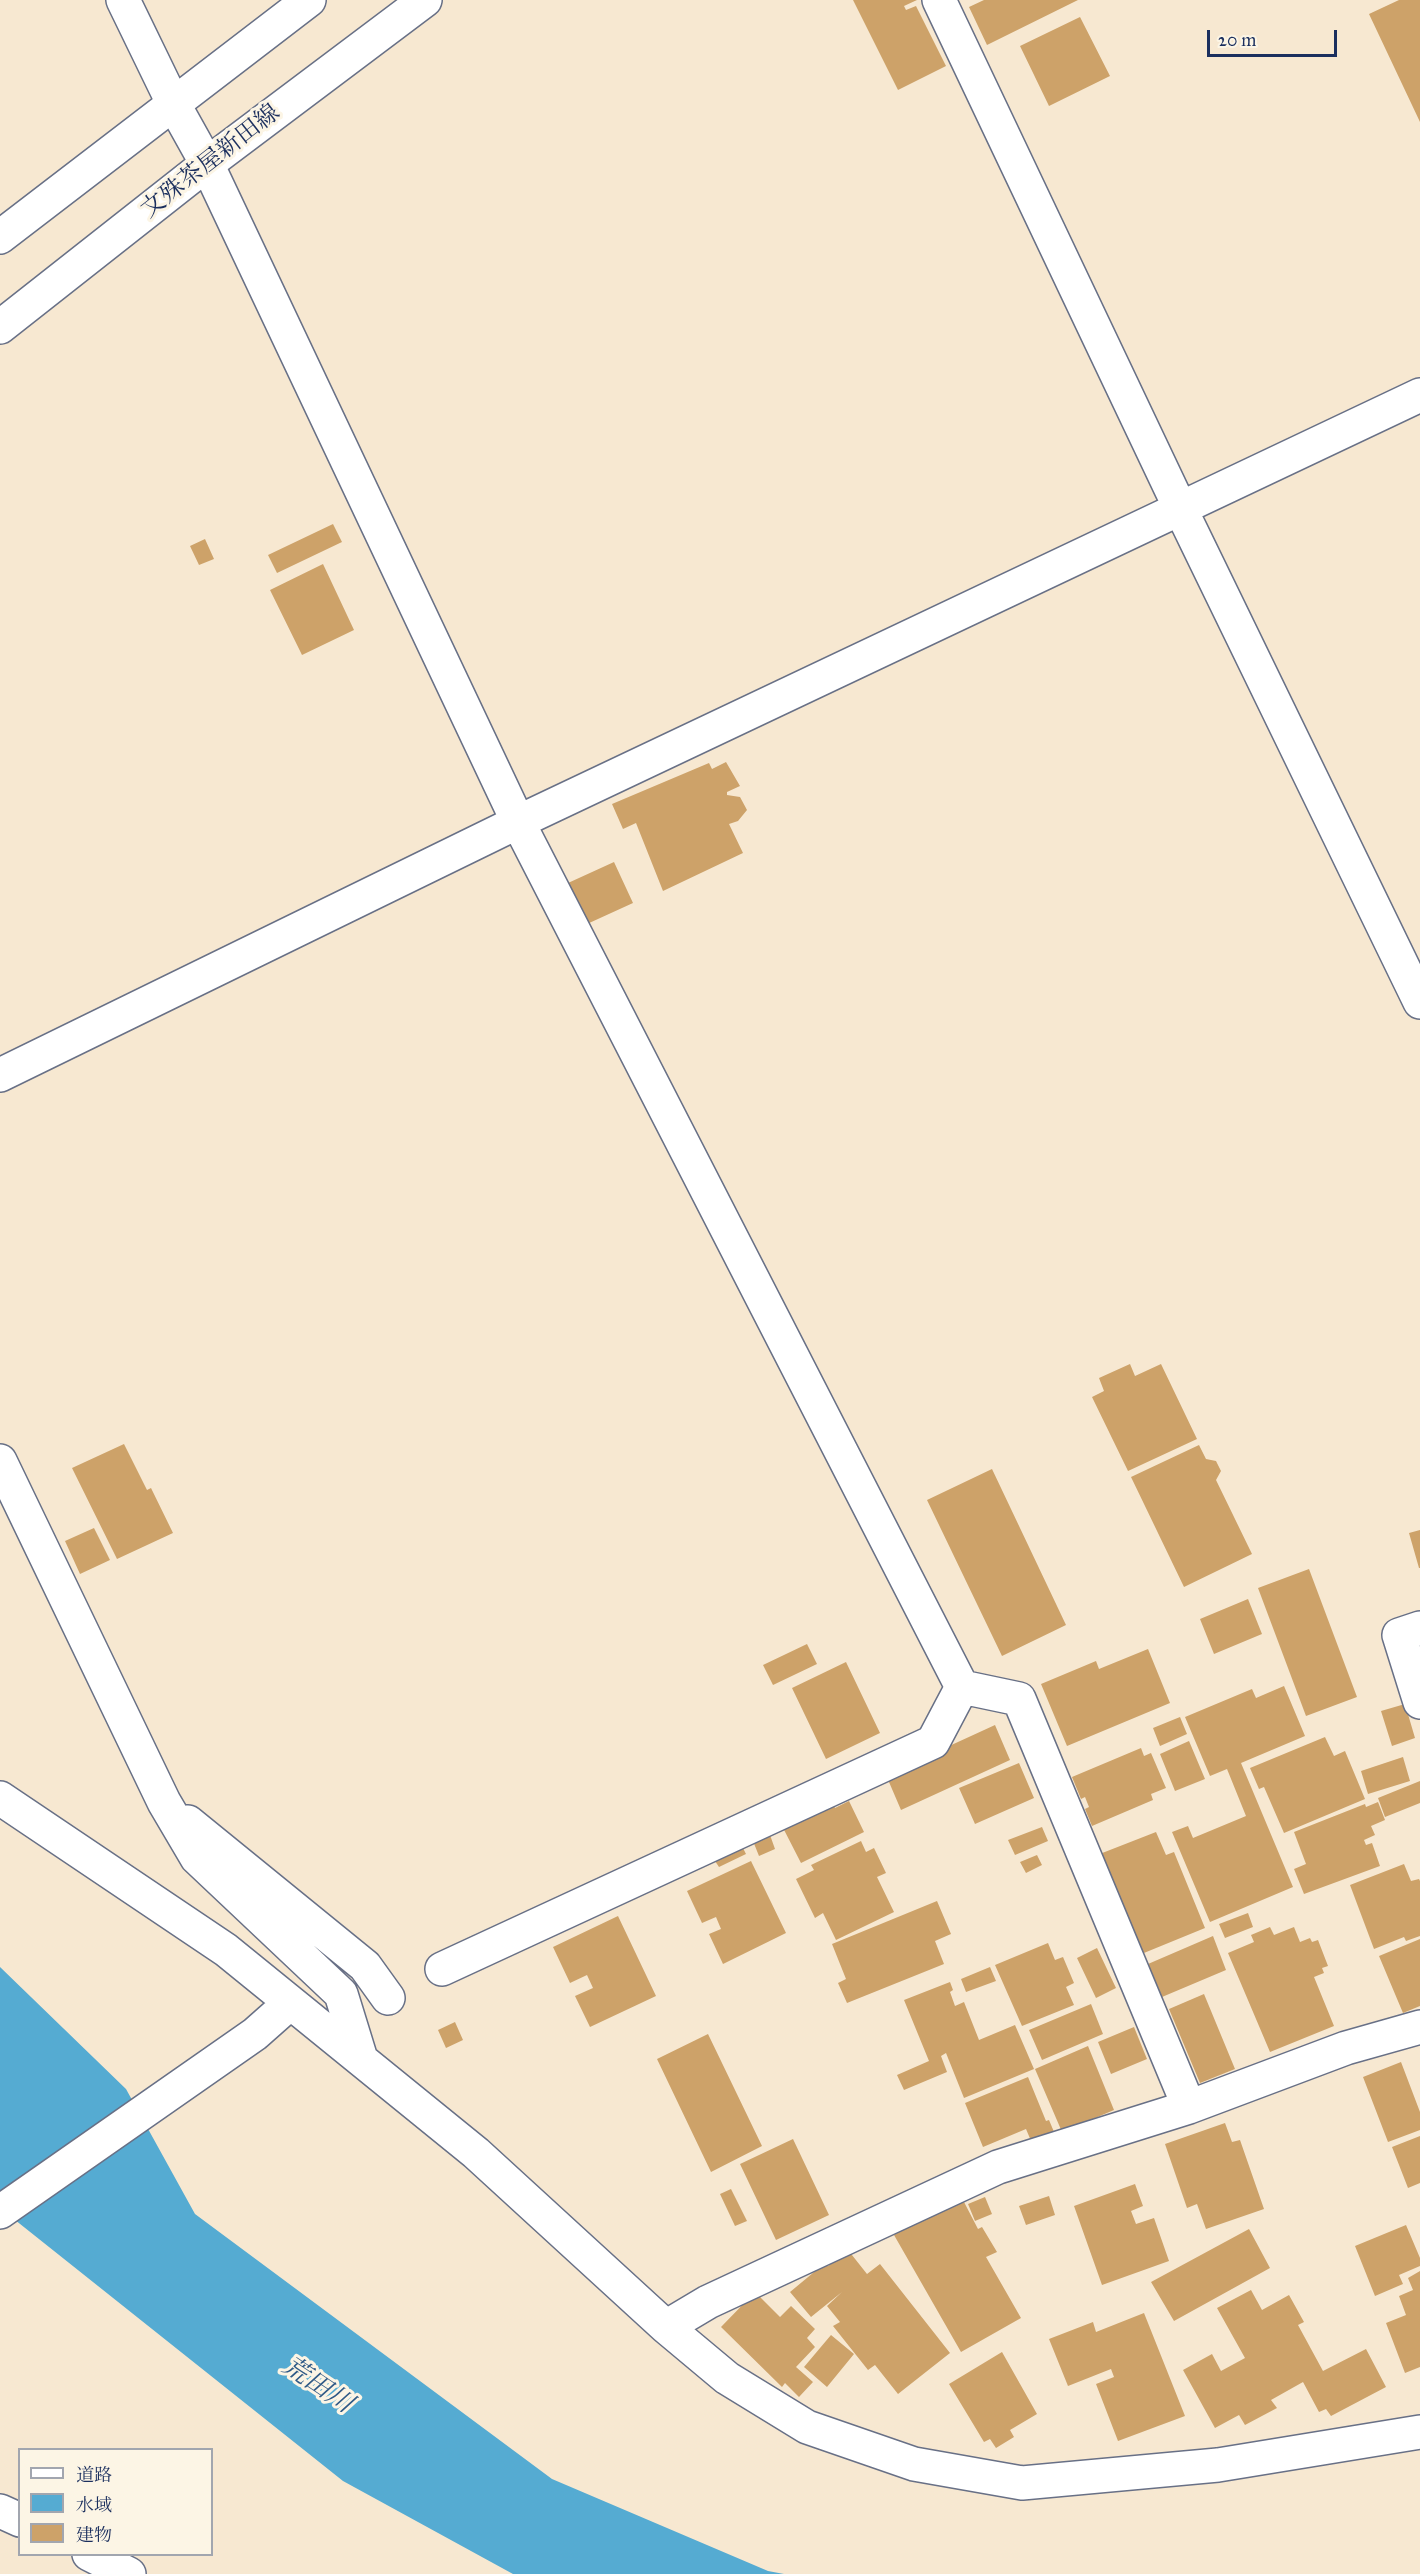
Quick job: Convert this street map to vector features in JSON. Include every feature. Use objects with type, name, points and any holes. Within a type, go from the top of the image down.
[{"type":"street","points":[[123,0],[173,103],[207,164],[518,822],[962,1687]]},
{"type":"street","points":[[0,237],[309,0]]},
{"type":"street","name":"文殊茶屋新田線","points":[[0,327],[207,164],[425,0]]},
{"type":"street","points":[[939,0],[1181,510],[1420,1002]]},
{"type":"street","points":[[0,1075],[518,822],[1420,395]]},
{"type":"street","points":[[0,1461],[164,1802],[197,1857],[342,1994],[361,2059]]},
{"type":"street","points":[[1420,1628],[1399,1635],[1420,1702]]},
{"type":"street","points":[[442,1969],[933,1742],[962,1687]]},
{"type":"street","points":[[962,1687],[1018,1699],[1189,2107]]},
{"type":"street","points":[[0,1798],[226,1950],[476,2153],[666,2327],[727,2378],[807,2427],[914,2464],[1022,2483],[1218,2465],[1420,2432]]},
{"type":"street","points":[[164,1802],[365,1966],[388,1998]]},
{"type":"street","points":[[0,2212],[255,2034],[290,2003]]},
{"type":"street","points":[[666,2327],[708,2302],[998,2167],[1189,2107],[1346,2048],[1420,2028]]},
{"type":"street","points":[[0,2511],[18,2519]]},
{"type":"street","points":[[93,2556],[129,2574]]},
{"type":"water","name":"荒田川","points":[[0,1967],[126,2089],[195,2214],[552,2479],[768,2571],[784,2574],[513,2574],[343,2481],[0,2208]]},
{"type":"building","points":[[853,0],[917,0],[904,6],[906,10],[916,6],[946,66],[898,90]]},
{"type":"building","points":[[984,0],[1078,0],[987,45],[969,7]]},
{"type":"building","points":[[1399,0],[1420,0],[1420,122],[1369,14]]},
{"type":"building","points":[[1080,17],[1110,76],[1049,106],[1020,46]]},
{"type":"building","points":[[333,524],[342,542],[277,573],[268,555]]},
{"type":"building","points":[[205,539],[214,559],[199,565],[190,546]]},
{"type":"building","points":[[323,564],[354,630],[302,655],[270,590]]},
{"type":"building","points":[[726,762],[740,786],[727,792],[727,795],[740,797],[747,810],[738,821],[729,824],[743,853],[663,891],[636,823],[623,829],[612,804],[709,763],[712,769]]},
{"type":"building","points":[[614,862],[633,903],[587,924],[568,883]]},
{"type":"building","points":[[1130,1364],[1135,1376],[1161,1364],[1197,1439],[1128,1471],[1092,1397],[1104,1391],[1099,1378]]},
{"type":"building","points":[[124,1444],[147,1490],[151,1488],[173,1533],[117,1559],[72,1468]]},
{"type":"building","points":[[1199,1445],[1206,1459],[1216,1461],[1221,1471],[1216,1480],[1252,1554],[1184,1587],[1131,1477]]},
{"type":"building","points":[[992,1469],[1066,1625],[1002,1656],[927,1500]]},
{"type":"building","points":[[94,1528],[110,1560],[80,1574],[65,1541]]},
{"type":"building","points":[[1420,1530],[1420,1568],[1419,1568],[1409,1533]]},
{"type":"building","points":[[1309,1569],[1357,1697],[1306,1716],[1258,1588]]},
{"type":"building","points":[[1248,1599],[1262,1634],[1214,1654],[1200,1619]]},
{"type":"building","points":[[807,1644],[817,1664],[773,1685],[763,1665]]},
{"type":"building","points":[[1148,1649],[1170,1703],[1067,1746],[1041,1684],[1096,1661],[1099,1669]]},
{"type":"building","points":[[846,1662],[880,1733],[826,1759],[792,1688]]},
{"type":"building","points":[[1284,1686],[1305,1736],[1241,1763],[1293,1887],[1210,1922],[1172,1832],[1188,1826],[1193,1838],[1246,1816],[1227,1769],[1210,1776],[1185,1717],[1252,1689],[1256,1698]]},
{"type":"building","points":[[1405,1704],[1415,1738],[1392,1746],[1381,1711]]},
{"type":"building","points":[[1180,1717],[1187,1734],[1160,1746],[1153,1728]]},
{"type":"building","points":[[995,1725],[1010,1760],[901,1810],[886,1775]]},
{"type":"building","points":[[1325,1737],[1334,1756],[1345,1751],[1365,1799],[1284,1833],[1264,1787],[1259,1789],[1250,1768]]},
{"type":"building","points":[[1189,1741],[1205,1779],[1175,1791],[1160,1754]]},
{"type":"building","points":[[1141,1748],[1144,1756],[1151,1753],[1166,1788],[1151,1794],[1153,1800],[1092,1826],[1085,1809],[1089,1807],[1085,1797],[1081,1799],[1072,1777]]},
{"type":"building","points":[[1403,1757],[1410,1781],[1368,1794],[1361,1771]]},
{"type":"building","points":[[1019,1763],[1034,1798],[975,1824],[959,1788]]},
{"type":"building","points":[[1420,1781],[1420,1803],[1385,1817],[1378,1798]]},
{"type":"building","points":[[831,1799],[835,1808],[849,1801],[864,1832],[801,1863],[780,1822]]},
{"type":"building","points":[[1378,1802],[1385,1820],[1371,1826],[1375,1835],[1364,1840],[1366,1845],[1372,1843],[1380,1866],[1304,1894],[1294,1869],[1306,1864],[1294,1832],[1365,1804],[1366,1807]]},
{"type":"building","points":[[1042,1827],[1048,1841],[1015,1855],[1008,1840]]},
{"type":"building","points":[[1156,1832],[1166,1855],[1174,1852],[1205,1928],[1139,1955],[1092,1857]]},
{"type":"building","points":[[770,1835],[775,1849],[759,1856],[753,1841]]},
{"type":"building","points":[[861,1841],[866,1852],[874,1848],[886,1873],[877,1877],[894,1912],[836,1940],[823,1913],[815,1918],[796,1879],[814,1870],[811,1865]]},
{"type":"building","points":[[743,1848],[746,1854],[719,1867],[715,1861]]},
{"type":"building","points":[[1037,1855],[1042,1865],[1026,1873],[1020,1862]]},
{"type":"building","points":[[751,1861],[786,1933],[723,1964],[709,1934],[721,1929],[716,1917],[702,1923],[687,1891]]},
{"type":"building","points":[[1404,1864],[1411,1881],[1419,1879],[1420,1881],[1420,1936],[1406,1941],[1404,1937],[1374,1949],[1350,1885]]},
{"type":"building","points":[[937,1901],[951,1934],[935,1941],[944,1964],[847,2003],[838,1983],[846,1979],[832,1944]]},
{"type":"building","points":[[1248,1913],[1253,1927],[1225,1938],[1219,1924]]},
{"type":"building","points":[[618,1916],[656,1996],[590,2027],[575,1996],[593,1988],[587,1975],[570,1983],[553,1947]]},
{"type":"building","points":[[1270,1927],[1274,1935],[1294,1927],[1300,1942],[1310,1938],[1312,1942],[1318,1940],[1328,1966],[1322,1968],[1324,1973],[1314,1977],[1334,2026],[1270,2052],[1228,1953],[1254,1942],[1251,1935]]},
{"type":"building","points":[[1213,1936],[1226,1970],[1162,1997],[1148,1964]]},
{"type":"building","points":[[1420,1939],[1420,2006],[1403,2013],[1379,1956]]},
{"type":"building","points":[[1048,1943],[1055,1960],[1063,1957],[1074,1983],[1066,1987],[1074,2005],[1022,2026],[995,1965]]},
{"type":"building","points":[[1097,1948],[1116,1988],[1096,1998],[1077,1958]]},
{"type":"building","points":[[990,1967],[996,1981],[966,1992],[961,1979]]},
{"type":"building","points":[[950,1982],[953,1990],[950,1992],[955,2006],[964,2002],[979,2040],[1015,2025],[1034,2069],[964,2098],[946,2053],[941,2056],[947,2072],[904,2090],[897,2075],[929,2061],[904,2000]]},
{"type":"building","points":[[1204,1994],[1235,2069],[1200,2083],[1169,2009]]},
{"type":"building","points":[[1091,2004],[1103,2034],[1042,2060],[1029,2030]]},
{"type":"building","points":[[455,2022],[463,2040],[446,2048],[438,2030]]},
{"type":"building","points":[[1134,2027],[1147,2059],[1111,2074],[1098,2042]]},
{"type":"building","points":[[708,2034],[762,2146],[711,2172],[657,2059]]},
{"type":"building","points":[[1088,2046],[1114,2110],[1062,2132],[1035,2069]]},
{"type":"building","points":[[1401,2062],[1420,2112],[1420,2130],[1388,2142],[1363,2077]]},
{"type":"building","points":[[1028,2077],[1046,2121],[1049,2120],[1057,2139],[1034,2148],[1026,2129],[983,2147],[965,2103]]},
{"type":"building","points":[[1225,2123],[1232,2142],[1240,2140],[1264,2209],[1206,2229],[1197,2204],[1187,2208],[1165,2144]]},
{"type":"building","points":[[1420,2136],[1420,2183],[1408,2188],[1392,2147]]},
{"type":"building","points":[[793,2139],[829,2215],[776,2240],[740,2164]]},
{"type":"building","points":[[1135,2184],[1143,2206],[1131,2211],[1136,2224],[1154,2218],[1169,2261],[1102,2285],[1074,2206]]},
{"type":"building","points":[[731,2189],[747,2221],[735,2226],[720,2194]]},
{"type":"building","points":[[1049,2196],[1055,2215],[1026,2225],[1019,2206]]},
{"type":"building","points":[[985,2197],[992,2214],[975,2221],[968,2204]]},
{"type":"building","points":[[964,2202],[978,2229],[982,2227],[997,2252],[986,2257],[1021,2318],[961,2352],[894,2235],[917,2221]]},
{"type":"building","points":[[1406,2225],[1420,2258],[1420,2266],[1399,2275],[1403,2284],[1375,2296],[1355,2246]]},
{"type":"building","points":[[1249,2229],[1270,2268],[1174,2321],[1151,2282]]},
{"type":"building","points":[[848,2250],[867,2274],[880,2264],[950,2353],[898,2394],[875,2365],[868,2370],[833,2326],[840,2322],[827,2306],[842,2292],[811,2317],[790,2292],[825,2263],[828,2266]]},
{"type":"building","points":[[1420,2271],[1420,2367],[1405,2373],[1386,2323],[1406,2315],[1399,2296],[1413,2290],[1408,2278]]},
{"type":"building","points":[[1251,2290],[1262,2310],[1289,2295],[1304,2322],[1298,2325],[1323,2371],[1366,2349],[1386,2387],[1331,2416],[1326,2409],[1319,2412],[1303,2382],[1271,2400],[1277,2408],[1245,2425],[1239,2415],[1215,2428],[1183,2370],[1212,2354],[1221,2371],[1245,2358],[1217,2308]]},
{"type":"building","points":[[755,2292],[780,2317],[791,2306],[815,2329],[807,2338],[815,2347],[796,2367],[813,2382],[799,2397],[785,2383],[782,2387],[721,2327]]},
{"type":"building","points":[[1144,2313],[1185,2416],[1118,2441],[1096,2384],[1114,2377],[1111,2369],[1068,2386],[1049,2339],[1093,2322],[1096,2332]]},
{"type":"building","points":[[831,2335],[854,2354],[827,2387],[804,2367]]},
{"type":"building","points":[[1002,2352],[1037,2414],[1010,2430],[1014,2437],[996,2448],[990,2439],[984,2442],[949,2384]]}]
